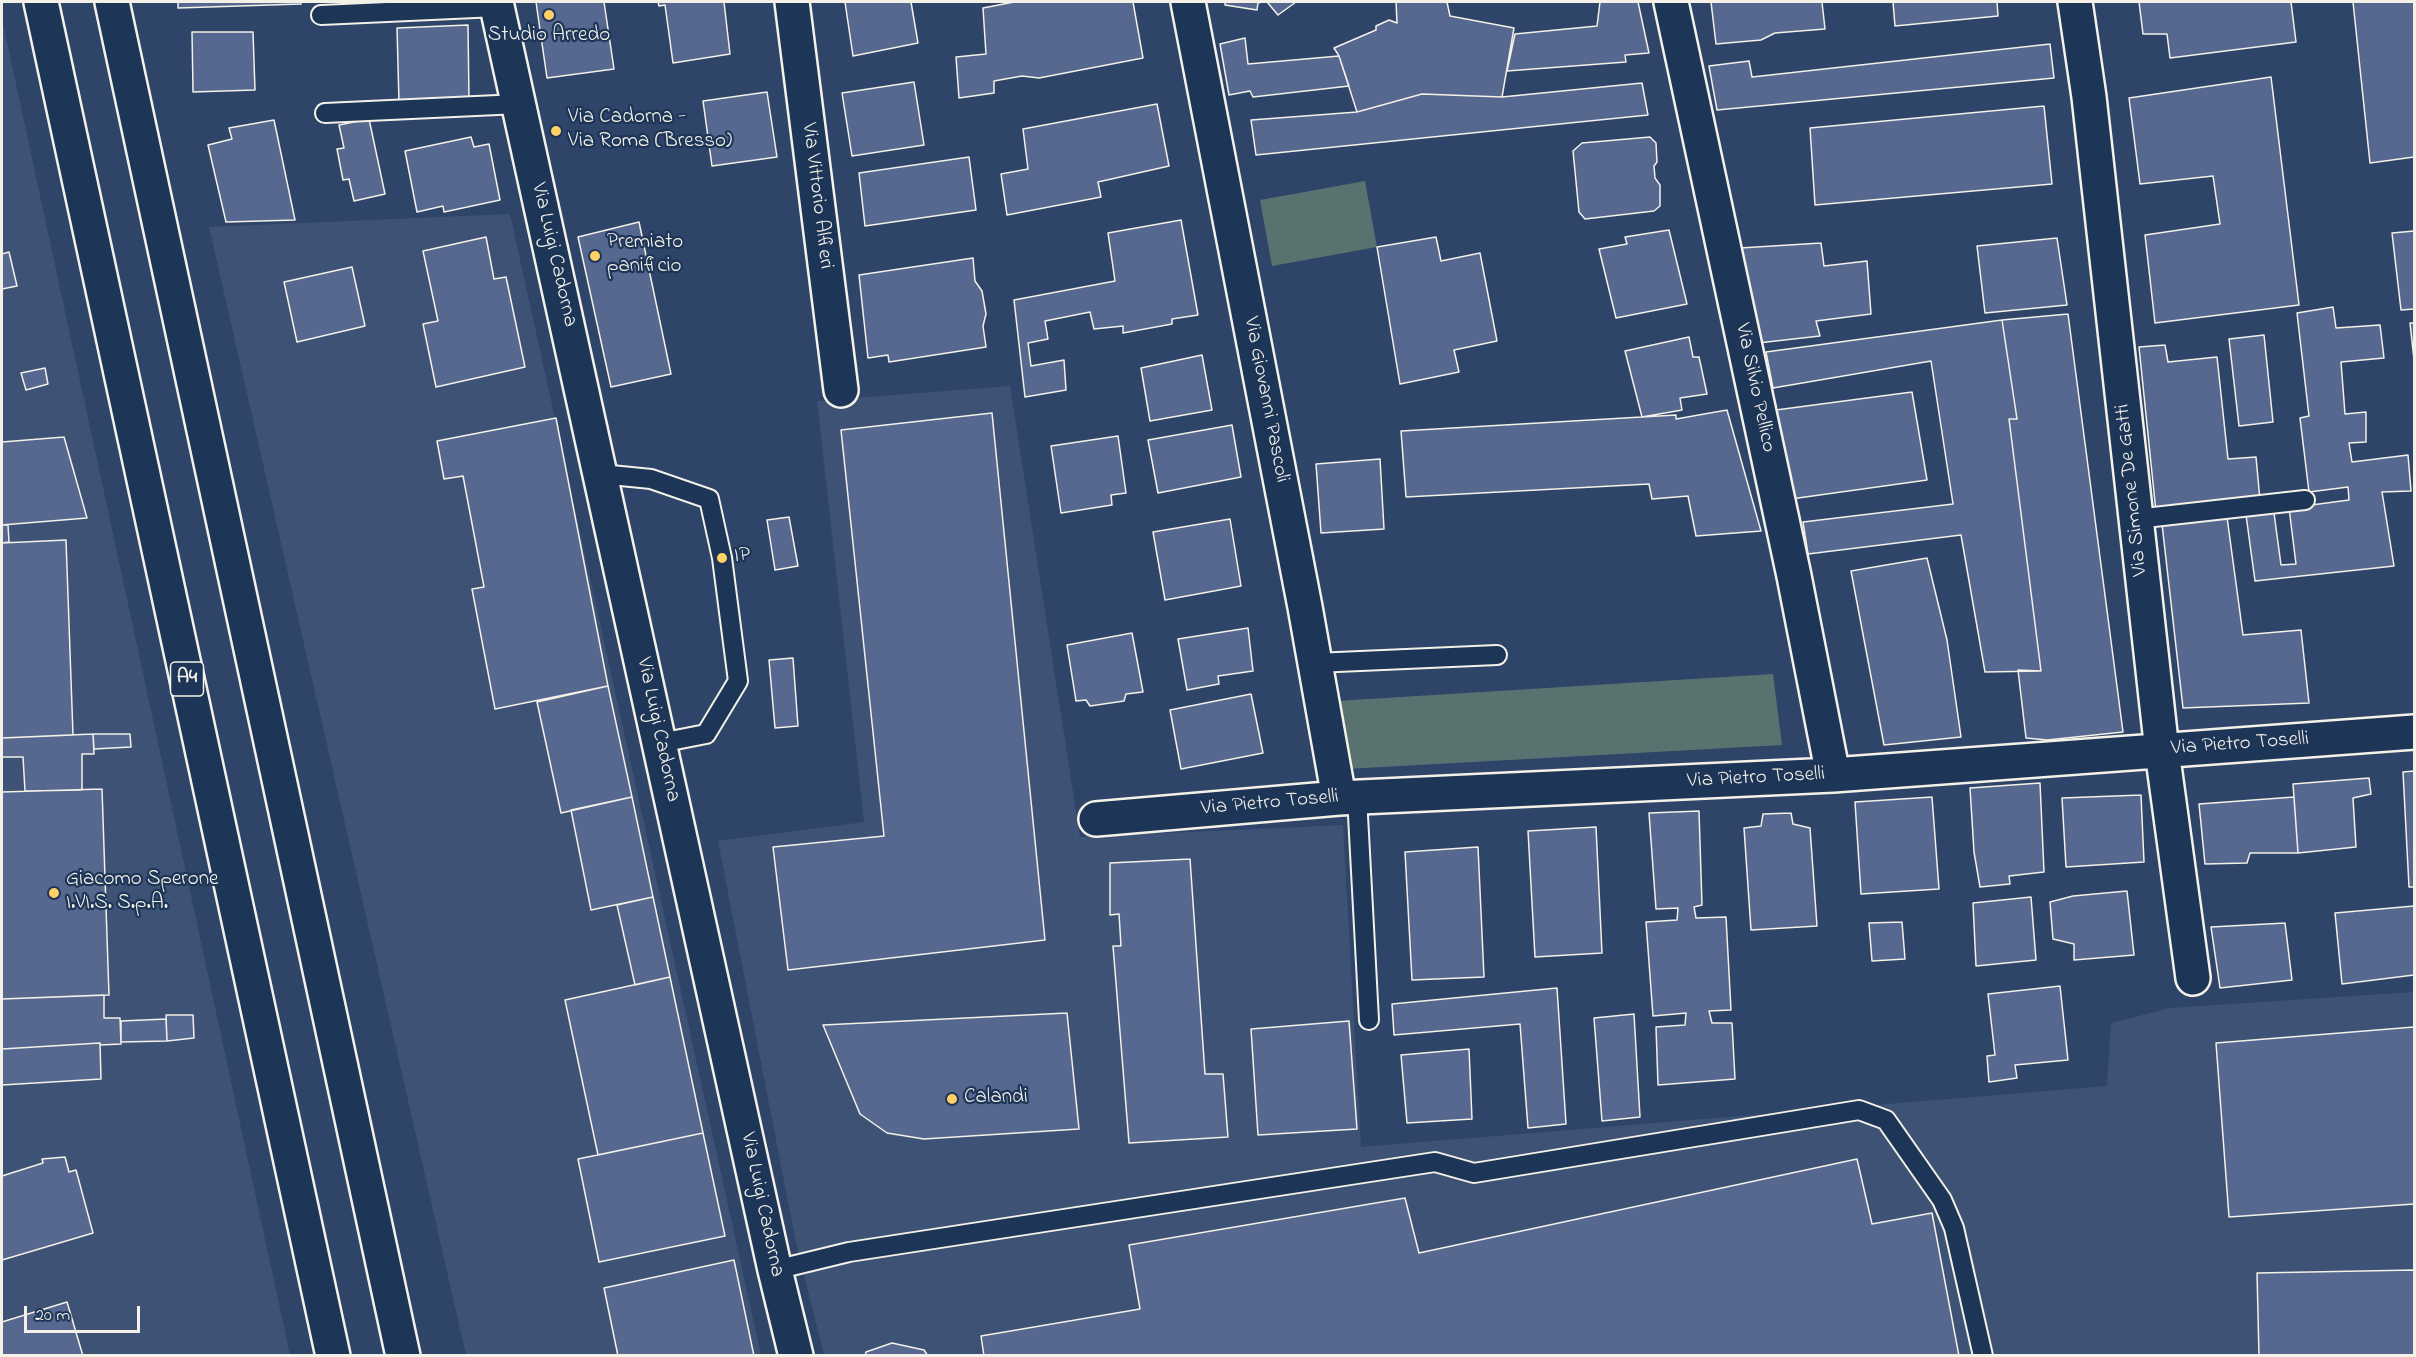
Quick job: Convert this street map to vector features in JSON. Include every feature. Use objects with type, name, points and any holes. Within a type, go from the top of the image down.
[{"type":"main road","name":"A4","points":[[41,2],[333,1356]]},
{"type":"main road","points":[[111,2],[403,1356]]},
{"type":"main road","name":"Via Vittorio Alfieri","points":[[792,2],[841,390]]},
{"type":"main road","name":"Via Giovanni Pascoli","points":[[1188,2],[1315,663],[1348,798]]},
{"type":"main road","name":"Via Silvio Pellico","points":[[1671,2],[1794,576],[1833,775]]},
{"type":"main road","name":"Via Simone De Gatti","points":[[2075,2],[2089,97],[2162,751],[2193,978]]},
{"type":"main road","name":"Via Luigi Cadorna","points":[[497,4],[775,1270],[796,1356]]},
{"type":"main road","name":"Via Pietro Toselli","points":[[1096,819],[1348,798],[1833,775],[2415,732]]},
{"type":"lane","name":"Via Luigi Cadorna","points":[[321,15],[497,4]]},
{"type":"lane","points":[[325,113],[519,104]]},
{"type":"lane","points":[[601,474],[651,479],[709,499],[722,558],[738,681],[706,734],[660,743]]},
{"type":"lane","points":[[2136,519],[2305,501]]},
{"type":"lane","points":[[1315,663],[1497,655]]},
{"type":"lane","points":[[1348,798],[1370,1020]]},
{"type":"lane","points":[[775,1270],[849,1252],[1435,1162],[1474,1173],[1859,1110],[1886,1120],[1942,1200],[1954,1228],[1983,1356]]},
{"type":"shaded area","points":[[2,19],[290,1355],[2,1355]]},
{"type":"shaded area","points":[[510,214],[761,1355],[466,1355],[209,227]]},
{"type":"shaded area","points":[[1010,386],[1080,837],[1343,825],[1361,1147],[2107,1086],[2111,1023],[2170,1008],[2414,992],[2414,1355],[824,1355],[796,1243],[718,841],[864,822],[817,401]]},
{"type":"green space","points":[[1365,181],[1377,247],[1272,266],[1260,200]]},
{"type":"green space","points":[[1773,674],[1782,745],[1346,769],[1336,701]]},
{"type":"building","points":[[178,2],[301,2],[301,4],[178,8]]},
{"type":"building","points":[[536,2],[604,2],[614,69],[547,78]]},
{"type":"building","points":[[658,2],[724,2],[730,54],[673,63],[665,5],[659,6]]},
{"type":"building","points":[[845,2],[911,2],[918,43],[853,56]]},
{"type":"building","points":[[1014,2],[1133,2],[1143,58],[1039,78],[1022,76],[994,81],[994,93],[959,98],[956,57],[986,54],[983,8]]},
{"type":"building","points":[[1225,2],[1262,2],[1258,3],[1257,10],[1225,5]]},
{"type":"building","points":[[1267,2],[1296,2],[1278,15]]},
{"type":"building","points":[[1396,2],[1447,2],[1450,16],[1514,28],[1502,97],[1422,94],[1357,112],[1339,56],[1334,48],[1376,30],[1376,26],[1389,20],[1397,23]]},
{"type":"building","points":[[1600,2],[1638,2],[1649,53],[1625,55],[1626,62],[1507,71],[1515,34],[1597,26]]},
{"type":"building","points":[[1711,2],[1822,2],[1825,29],[1775,33],[1761,40],[1716,44]]},
{"type":"building","points":[[1893,2],[1997,2],[1998,16],[1895,26]]},
{"type":"building","points":[[2139,2],[2291,2],[2296,42],[2170,58],[2167,34],[2143,34]]},
{"type":"building","points":[[2353,2],[2414,2],[2414,157],[2370,163]]},
{"type":"building","points":[[468,25],[469,100],[399,103],[397,28]]},
{"type":"building","points":[[192,32],[253,32],[255,90],[193,92]]},
{"type":"building","points":[[1245,38],[1248,64],[1339,56],[1349,86],[1253,97],[1250,91],[1229,95],[1220,44]]},
{"type":"building","points":[[2050,44],[2054,78],[1717,110],[1709,66],[1749,61],[1752,77]]},
{"type":"building","points":[[2271,77],[2299,305],[2155,323],[2145,235],[2220,224],[2213,176],[2140,184],[2129,98]]},
{"type":"building","points":[[914,82],[924,145],[852,156],[842,93]]},
{"type":"building","points":[[1642,83],[1648,115],[1256,155],[1251,120],[1357,112],[1422,94],[1502,97]]},
{"type":"building","points":[[767,92],[777,157],[712,166],[703,101]]},
{"type":"building","points":[[1157,104],[1169,166],[1098,182],[1101,197],[1007,215],[1001,174],[1028,169],[1023,129]]},
{"type":"building","points":[[2044,106],[2052,184],[1815,205],[1810,128]]},
{"type":"building","points":[[369,119],[385,194],[354,201],[349,179],[343,180],[337,149],[344,148],[339,125]]},
{"type":"building","points":[[274,120],[295,220],[226,222],[208,145],[232,139],[229,128]]},
{"type":"building","points":[[471,137],[474,147],[489,144],[500,200],[444,212],[443,206],[417,212],[405,151]]},
{"type":"building","points":[[1650,137],[1656,143],[1657,162],[1654,166],[1655,178],[1660,185],[1660,206],[1654,211],[1585,219],[1579,212],[1573,151],[1582,143]]},
{"type":"building","points":[[969,157],[976,210],[865,226],[859,173]]},
{"type":"building","points":[[1181,220],[1198,315],[1172,319],[1172,324],[1123,333],[1123,326],[1094,329],[1090,312],[1045,321],[1048,339],[1028,343],[1031,366],[1064,360],[1066,390],[1025,397],[1014,300],[1115,281],[1108,233]]},
{"type":"building","points":[[639,222],[671,374],[611,387],[578,237]]},
{"type":"building","points":[[1669,230],[1687,304],[1616,318],[1599,249],[1627,244],[1625,237]]},
{"type":"building","points":[[2414,231],[2414,309],[2401,310],[2392,233]]},
{"type":"building","points":[[486,237],[494,279],[506,277],[525,367],[436,387],[423,324],[438,321],[423,251]]},
{"type":"building","points":[[1436,237],[1441,261],[1480,253],[1497,341],[1454,350],[1459,372],[1400,384],[1377,247]]},
{"type":"building","points":[[2057,238],[2067,305],[1985,313],[1977,246]]},
{"type":"building","points":[[1821,243],[1824,266],[1867,261],[1871,314],[1816,321],[1820,336],[1758,343],[1740,248]]},
{"type":"building","points":[[9,252],[17,286],[2,289],[2,254]]},
{"type":"building","points":[[973,258],[975,281],[982,291],[986,314],[983,326],[986,347],[889,362],[888,355],[868,358],[859,275]]},
{"type":"building","points":[[352,267],[365,326],[297,342],[284,282]]},
{"type":"building","points":[[2333,307],[2336,328],[2380,325],[2384,358],[2341,362],[2345,414],[2366,412],[2366,442],[2349,443],[2352,462],[2408,455],[2411,491],[2382,492],[2394,566],[2255,581],[2246,515],[2274,513],[2281,565],[2296,564],[2289,508],[2349,500],[2348,487],[2309,492],[2300,418],[2309,416],[2297,313]]},
{"type":"building","points":[[2068,314],[2123,732],[2047,740],[2026,738],[2018,670],[2041,671],[2009,419],[2017,419],[2002,320]]},
{"type":"building","points":[[2002,320],[2017,419],[2009,419],[2041,671],[1985,672],[1961,535],[1808,554],[1803,522],[1953,504],[1931,361],[1773,388],[1766,352]]},
{"type":"building","points":[[2410,323],[2414,323],[2414,360]]},
{"type":"building","points":[[2264,335],[2273,422],[2239,426],[2229,339]]},
{"type":"building","points":[[1689,337],[1693,357],[1699,357],[1707,394],[1680,398],[1682,410],[1642,417],[1625,351]]},
{"type":"building","points":[[2165,345],[2168,362],[2217,357],[2228,459],[2256,457],[2260,500],[2156,512],[2139,347]]},
{"type":"building","points":[[1202,355],[1212,410],[1150,421],[1141,368]]},
{"type":"building","points":[[45,368],[48,384],[26,390],[21,373]]},
{"type":"building","points":[[1912,392],[1927,480],[1791,499],[1776,410]]},
{"type":"building","points":[[1727,410],[1761,531],[1696,536],[1688,496],[1652,499],[1649,484],[1406,497],[1401,431],[1676,415],[1676,419]]},
{"type":"building","points":[[992,413],[1045,940],[788,970],[773,847],[884,836],[841,430]]},
{"type":"building","points":[[556,418],[608,686],[495,709],[472,589],[484,587],[463,476],[444,479],[437,441]]},
{"type":"building","points":[[1232,425],[1241,477],[1158,493],[1148,440]]},
{"type":"building","points":[[1118,436],[1126,493],[1111,495],[1112,505],[1061,513],[1051,446]]},
{"type":"building","points":[[64,437],[87,518],[2,525],[2,442]]},
{"type":"building","points":[[1380,459],[1384,529],[1321,533],[1316,464]]},
{"type":"building","points":[[789,517],[798,566],[775,570],[767,520]]},
{"type":"building","points":[[2227,517],[2243,635],[2301,630],[2309,703],[2183,708],[2162,524]]},
{"type":"building","points":[[1230,519],[1241,586],[1165,600],[1153,532]]},
{"type":"building","points":[[2,525],[8,525],[9,542],[2,543]]},
{"type":"building","points":[[66,540],[73,735],[2,738],[2,543]]},
{"type":"building","points":[[1927,558],[1947,640],[1961,737],[1884,745],[1851,571]]},
{"type":"building","points":[[1248,628],[1253,671],[1218,676],[1219,684],[1187,690],[1178,639]]},
{"type":"building","points":[[1132,633],[1143,692],[1126,694],[1124,701],[1090,706],[1086,700],[1076,701],[1067,645]]},
{"type":"building","points":[[793,658],[798,726],[775,728],[769,660]]},
{"type":"building","points":[[608,686],[632,797],[561,813],[537,702]]},
{"type":"building","points":[[1251,694],[1263,753],[1181,769],[1170,710]]},
{"type":"building","points":[[93,734],[94,754],[82,754],[82,790],[25,791],[23,757],[2,757],[2,738]]},
{"type":"building","points":[[93,734],[130,734],[131,747],[94,749]]},
{"type":"building","points":[[2414,771],[2414,887],[2409,887],[2403,772]]},
{"type":"building","points":[[2369,778],[2371,794],[2353,798],[2356,847],[2298,853],[2293,784]]},
{"type":"building","points":[[2040,783],[2044,872],[2009,876],[2010,884],[1980,887],[1974,852],[1970,788]]},
{"type":"building","name":"Giacomo Sperone I.VI.S. S.p.A.","points":[[102,789],[109,995],[2,999],[2,792]]},
{"type":"building","points":[[2141,795],[2144,862],[2066,867],[2062,798]]},
{"type":"building","points":[[632,797],[653,897],[591,910],[571,810]]},
{"type":"building","points":[[1932,797],[1939,889],[1861,894],[1855,802]]},
{"type":"building","points":[[2294,797],[2298,853],[2250,853],[2247,863],[2205,864],[2199,804]]},
{"type":"building","points":[[1699,811],[1702,905],[1694,907],[1696,918],[1726,917],[1731,1010],[1709,1011],[1712,1023],[1732,1023],[1735,1079],[1658,1085],[1656,1027],[1685,1025],[1686,1013],[1653,1016],[1646,922],[1677,920],[1678,908],[1656,909],[1649,813]]},
{"type":"building","points":[[1791,813],[1793,824],[1810,828],[1817,926],[1751,930],[1744,828],[1761,826],[1763,814]]},
{"type":"building","points":[[1596,827],[1602,953],[1535,957],[1528,831]]},
{"type":"building","points":[[1478,847],[1484,977],[1412,980],[1405,852]]},
{"type":"building","points":[[1190,859],[1205,1074],[1223,1074],[1228,1137],[1129,1143],[1113,946],[1121,946],[1119,914],[1110,915],[1110,863]]},
{"type":"building","points":[[2127,891],[2134,955],[2074,960],[2074,944],[2053,939],[2050,902],[2073,896]]},
{"type":"building","points":[[653,897],[670,977],[635,985],[617,905]]},
{"type":"building","points":[[2031,897],[2036,960],[1976,966],[1973,903]]},
{"type":"building","points":[[2414,906],[2414,975],[2342,984],[2335,913]]},
{"type":"building","points":[[1902,922],[1905,959],[1872,961],[1869,923]]},
{"type":"building","points":[[2285,923],[2292,980],[2220,988],[2211,927]]},
{"type":"building","points":[[670,977],[703,1133],[598,1155],[565,1000]]},
{"type":"building","points":[[2060,986],[2068,1060],[2015,1065],[2017,1078],[1989,1082],[1987,1056],[1995,1055],[1988,994]]},
{"type":"building","points":[[1557,988],[1566,1124],[1528,1128],[1520,1024],[1394,1035],[1392,1004]]},
{"type":"building","points":[[104,995],[104,1018],[120,1018],[121,1044],[100,1045],[100,1043],[2,1049],[2,999]]},
{"type":"building","points":[[1067,1013],[1079,1129],[924,1139],[887,1133],[860,1114],[823,1025]]},
{"type":"building","points":[[1634,1014],[1640,1117],[1602,1121],[1594,1018]]},
{"type":"building","points":[[166,1015],[193,1015],[194,1038],[167,1041]]},
{"type":"building","points":[[166,1019],[167,1041],[121,1042],[121,1021]]},
{"type":"building","points":[[1349,1021],[1357,1129],[1258,1135],[1251,1029]]},
{"type":"building","points":[[2414,1027],[2414,1204],[2229,1217],[2216,1043]]},
{"type":"building","points":[[100,1043],[101,1079],[2,1085],[2,1049]]},
{"type":"building","points":[[1469,1049],[1472,1119],[1407,1123],[1401,1055]]},
{"type":"building","points":[[703,1133],[725,1236],[599,1262],[578,1159]]},
{"type":"building","points":[[65,1157],[69,1172],[76,1170],[93,1233],[2,1260],[2,1176],[43,1163],[42,1159]]},
{"type":"building","points":[[1857,1159],[1872,1224],[1932,1213],[1959,1356],[984,1356],[981,1336],[1140,1309],[1129,1245],[1405,1198],[1419,1253]]},
{"type":"building","points":[[734,1260],[754,1356],[618,1356],[604,1288]]},
{"type":"building","points":[[2414,1270],[2414,1356],[2259,1356],[2257,1273]]},
{"type":"building","points":[[67,1302],[83,1356],[2,1356],[2,1322]]},
{"type":"building","points":[[892,1343],[924,1350],[928,1356],[865,1356],[866,1352]]},
{"type":"place","name":"Studio Arredo","points":[[549,15]]},
{"type":"place","name":"Via Cadorna - Via Roma (Bresso)","points":[[556,131]]},
{"type":"place","name":"Premiato panificio","points":[[595,256]]},
{"type":"place","name":"IP","points":[[722,558]]},
{"type":"place","name":"Giacomo Sperone I.VI.S. S.p.A.","points":[[54,893]]},
{"type":"place","name":"Calandi","points":[[952,1099]]}]
